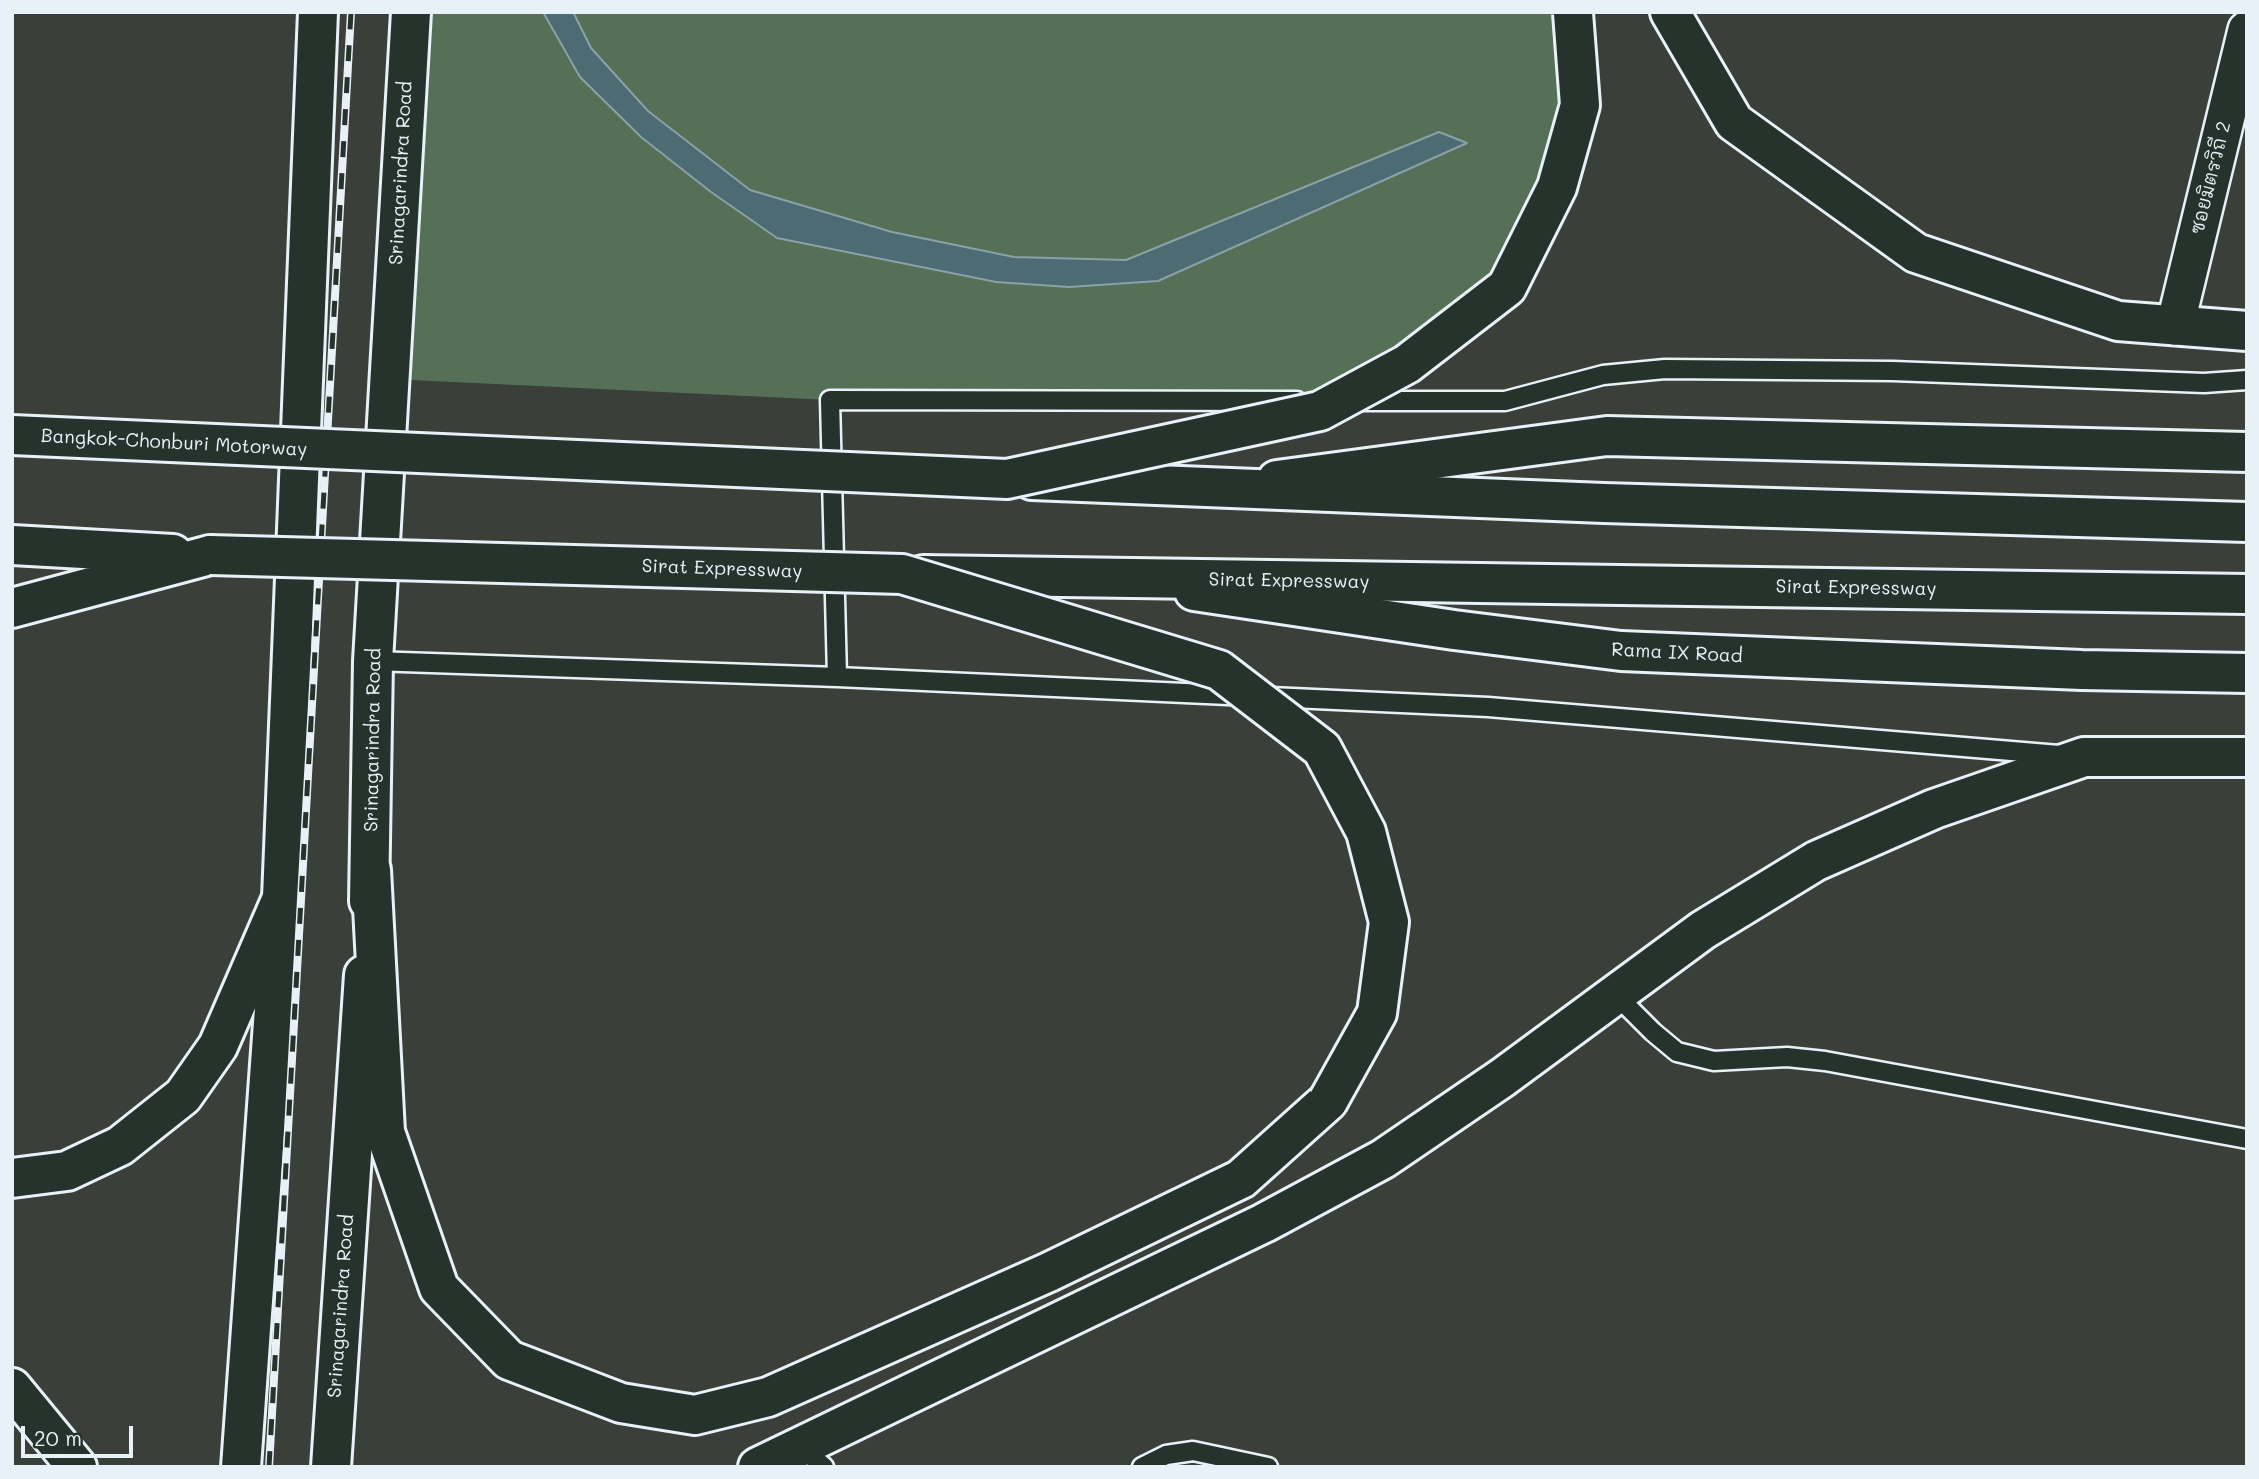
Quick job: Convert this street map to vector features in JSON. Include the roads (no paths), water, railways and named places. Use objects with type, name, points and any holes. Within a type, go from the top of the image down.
[{"type":"main road","points":[[241,1467],[282,898],[318,12]]},
{"type":"main road","name":"Srinagarindra Road","points":[[331,1467],[371,870],[373,661],[411,12]]},
{"type":"main road","points":[[1670,12],[1734,122],[1916,253],[2118,321],[2247,331]]},
{"type":"main road","points":[[1007,479],[1320,411],[1407,365],[1507,286],[1557,187],[1580,104],[1573,13]]},
{"type":"main road","name":"Bangkok-Chonburi Motorway","points":[[12,435],[1007,479]]},
{"type":"main road","points":[[1226,486],[1607,436],[2247,452]]},
{"type":"main road","points":[[1007,479],[1604,503],[2247,522]]},
{"type":"main road","points":[[12,545],[210,555]]},
{"type":"main road","points":[[12,608],[210,555]]},
{"type":"main road","name":"Sirat Expressway","points":[[210,555],[1112,579],[2247,594]]},
{"type":"main road","points":[[371,870],[385,1132],[439,1287],[509,1360],[621,1403],[695,1415],[768,1397],[1049,1272],[1241,1179],[1328,1101],[1377,1013],[1389,922],[1366,832],[1322,749],[1219,670],[902,574]]},
{"type":"main road","name":"Rama IX Road","points":[[1112,579],[1454,630],[1621,651],[2082,670],[2247,673]]},
{"type":"main road","points":[[758,1467],[812,1456],[1383,1159],[1502,1078],[1703,930],[1815,861],[1934,809],[2084,757],[2247,757]]},
{"type":"main road","points":[[12,1178],[67,1171],[120,1146],[183,1096],[218,1046],[282,898]]},
{"type":"main road","points":[[12,1388],[77,1467]]},
{"type":"street","name":"ซอยมิตรวิถี 2","points":[[2175,326],[2247,30]]},
{"type":"lane","points":[[837,677],[830,400],[1505,401],[1603,375],[1665,369],[1893,371],[2204,383],[2247,380]]},
{"type":"lane","points":[[373,661],[837,677],[1489,706],[2084,757]]},
{"type":"lane","points":[[1615,994],[1677,1052],[1714,1061],[1787,1058],[1825,1061],[2247,1139]]},
{"type":"lane","points":[[1142,1467],[1166,1455],[1193,1451],[1268,1467]]},
{"type":"water","points":[[543,12],[573,12],[591,48],[648,111],[750,190],[892,232],[1014,257],[1126,260],[1439,132],[1467,143],[1158,281],[1069,287],[996,282],[777,238],[711,192],[641,137],[580,77]]},
{"type":"railway","points":[[269,1467],[351,12]]}]
